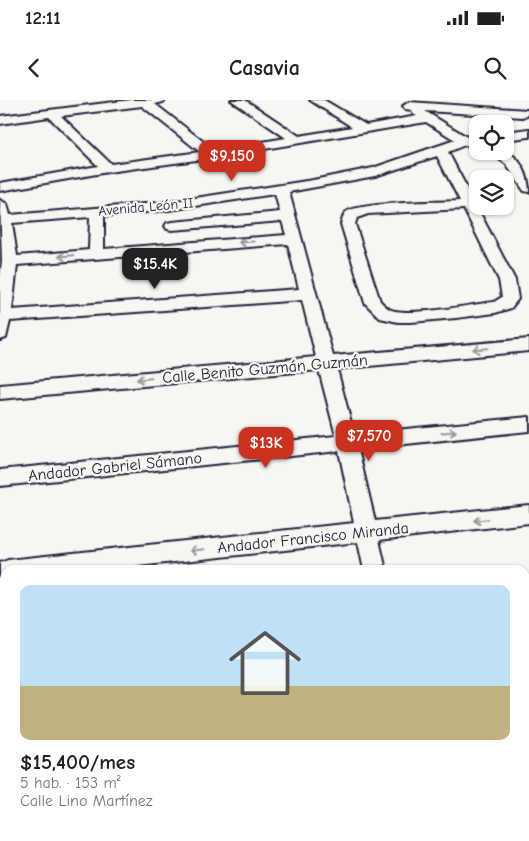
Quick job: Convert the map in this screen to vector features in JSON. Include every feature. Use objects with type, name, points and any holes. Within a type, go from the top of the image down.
[{"type":"street","points":[[0,120],[159,100]]},
{"type":"street","points":[[237,100],[296,139]]},
{"type":"street","points":[[316,100],[363,128]]},
{"type":"street","points":[[143,101],[211,154]]},
{"type":"street","points":[[403,103],[526,113]]},
{"type":"street","points":[[403,103],[443,127],[469,140]]},
{"type":"street","points":[[50,113],[108,168]]},
{"type":"street","points":[[443,127],[526,113]]},
{"type":"street","points":[[0,187],[108,168],[211,154],[428,118]]},
{"type":"street","points":[[514,135],[529,133]]},
{"type":"street","name":"Avenida León II","points":[[1,214],[97,212],[170,206],[375,172],[441,150],[469,143]]},
{"type":"street","points":[[441,150],[507,280],[510,300],[505,304],[494,307],[412,316],[387,315],[379,310],[373,303],[348,224],[351,215],[366,210],[468,205]]},
{"type":"street","points":[[509,160],[529,188]]},
{"type":"street","points":[[281,189],[347,443],[375,565]]},
{"type":"street","points":[[170,206],[174,248]]},
{"type":"street","points":[[96,254],[97,212]]},
{"type":"street","points":[[0,334],[10,261],[1,214]]},
{"type":"street","points":[[172,226],[288,216]]},
{"type":"street","points":[[10,261],[294,239]]},
{"type":"street","points":[[3,316],[308,294]]},
{"type":"street","name":"Calle Benito Guzmán Guzmán","points":[[0,392],[529,345]]},
{"type":"street","name":"Andador Gabriel Sámano","points":[[0,478],[529,424]]},
{"type":"street","name":"Andador Francisco Miranda","points":[[54,565],[529,514]]}]
